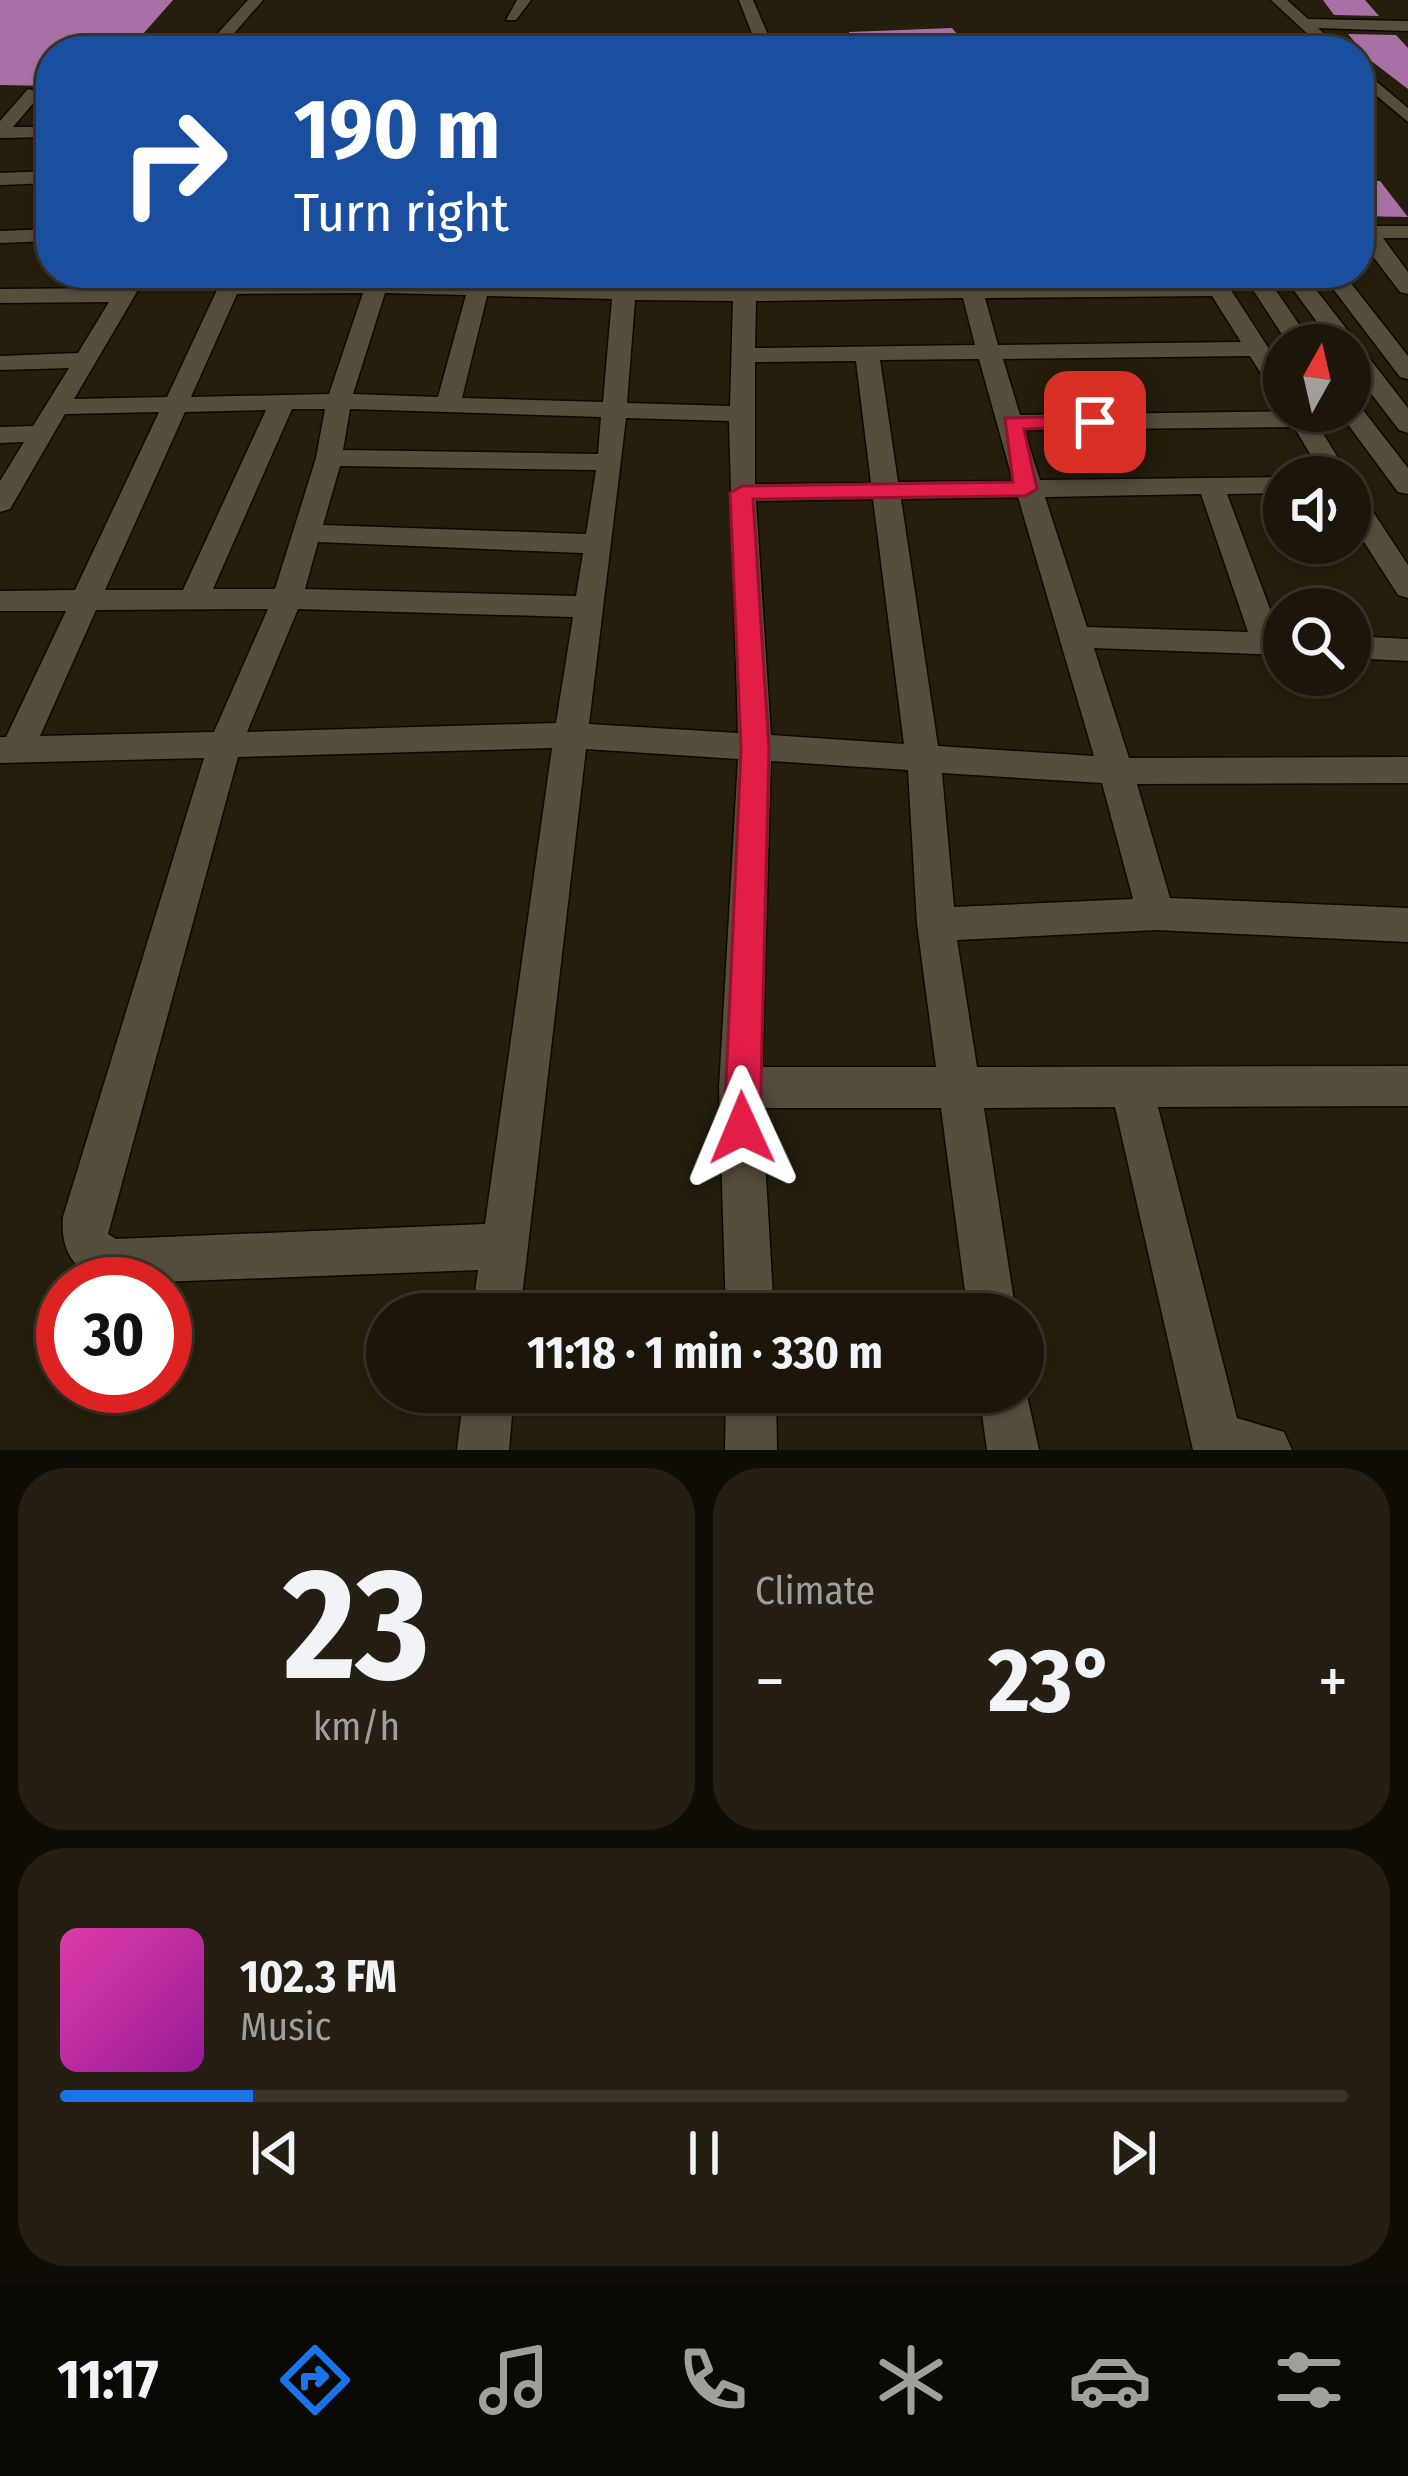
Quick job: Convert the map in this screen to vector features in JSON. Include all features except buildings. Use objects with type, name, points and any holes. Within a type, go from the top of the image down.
[{"type":"street","points":[[225,36],[256,0]]},
{"type":"street","points":[[511,17],[524,0]]},
{"type":"street","points":[[746,0],[760,36]]},
{"type":"street","points":[[1278,0],[1318,36]]},
{"type":"street","points":[[1304,23],[1406,28]]},
{"type":"street","points":[[1374,86],[1408,117]]},
{"type":"street","points":[[0,92],[36,93]]},
{"type":"street","points":[[36,100],[0,133],[36,132]]},
{"type":"street","points":[[0,179],[36,178]]},
{"type":"street","points":[[1374,232],[1408,232]]},
{"type":"street","points":[[0,237],[36,236]]},
{"type":"street","points":[[1374,243],[1404,276]]},
{"type":"street","points":[[1374,273],[1404,276]]},
{"type":"street","points":[[0,296],[87,288]]},
{"type":"street","points":[[0,503],[128,288]]},
{"type":"street","points":[[229,288],[83,602],[9,748],[571,735],[1118,771],[1408,770]]},
{"type":"street","points":[[375,288],[339,401],[329,458],[287,599],[225,746],[86,1216],[84,1242],[92,1253],[112,1263],[502,1246]]},
{"type":"street","points":[[468,288],[624,294],[691,288]]},
{"type":"street","points":[[746,288],[742,493],[755,749],[740,1088],[749,1293]]},
{"type":"street","points":[[971,288],[1012,423],[1025,489],[1118,771],[1156,914]]},
{"type":"street","points":[[1219,288],[1263,361]]},
{"type":"street","points":[[1263,288],[1287,324]]},
{"type":"street","points":[[1303,288],[1330,324]]},
{"type":"street","points":[[1345,288],[1370,324]]},
{"type":"street","points":[[448,404],[478,290]]},
{"type":"street","points":[[498,1293],[610,461],[624,294]]},
{"type":"street","points":[[1371,324],[1408,326]]},
{"type":"street","points":[[1371,325],[1408,372]]},
{"type":"street","points":[[746,355],[1255,349]]},
{"type":"street","points":[[868,355],[922,759],[936,924],[989,1293]]},
{"type":"street","points":[[0,363],[85,361]]},
{"type":"street","points":[[1371,378],[1408,425]]},
{"type":"street","points":[[193,601],[283,401]]},
{"type":"street","points":[[60,407],[339,401],[614,406],[741,414]]},
{"type":"street","points":[[1012,423],[1263,416]]},
{"type":"street","points":[[1367,432],[1408,486]]},
{"type":"street","points":[[0,435],[41,433]]},
{"type":"street","points":[[329,458],[610,461]]},
{"type":"street","points":[[742,493],[1263,485]]},
{"type":"street","points":[[1210,486],[1263,613]]},
{"type":"street","points":[[1371,531],[1408,588]]},
{"type":"street","points":[[307,533],[597,544]]},
{"type":"street","points":[[0,601],[287,599],[588,607]]},
{"type":"street","points":[[1074,637],[1263,644]]},
{"type":"street","points":[[1371,648],[1408,650]]},
{"type":"street","points":[[936,924],[1156,914],[1408,925]]},
{"type":"street","points":[[740,1088],[1408,1085]]},
{"type":"street","points":[[1131,1086],[1234,1446]]},
{"type":"street","points":[[483,1450],[487,1413]]},
{"type":"street","points":[[751,1413],[752,1450]]},
{"type":"street","points":[[1007,1413],[1012,1450]]},
{"type":"route","points":[[742,1128],[742,1009],[755,749],[742,493],[1025,489],[1012,423],[1095,422]]}]
